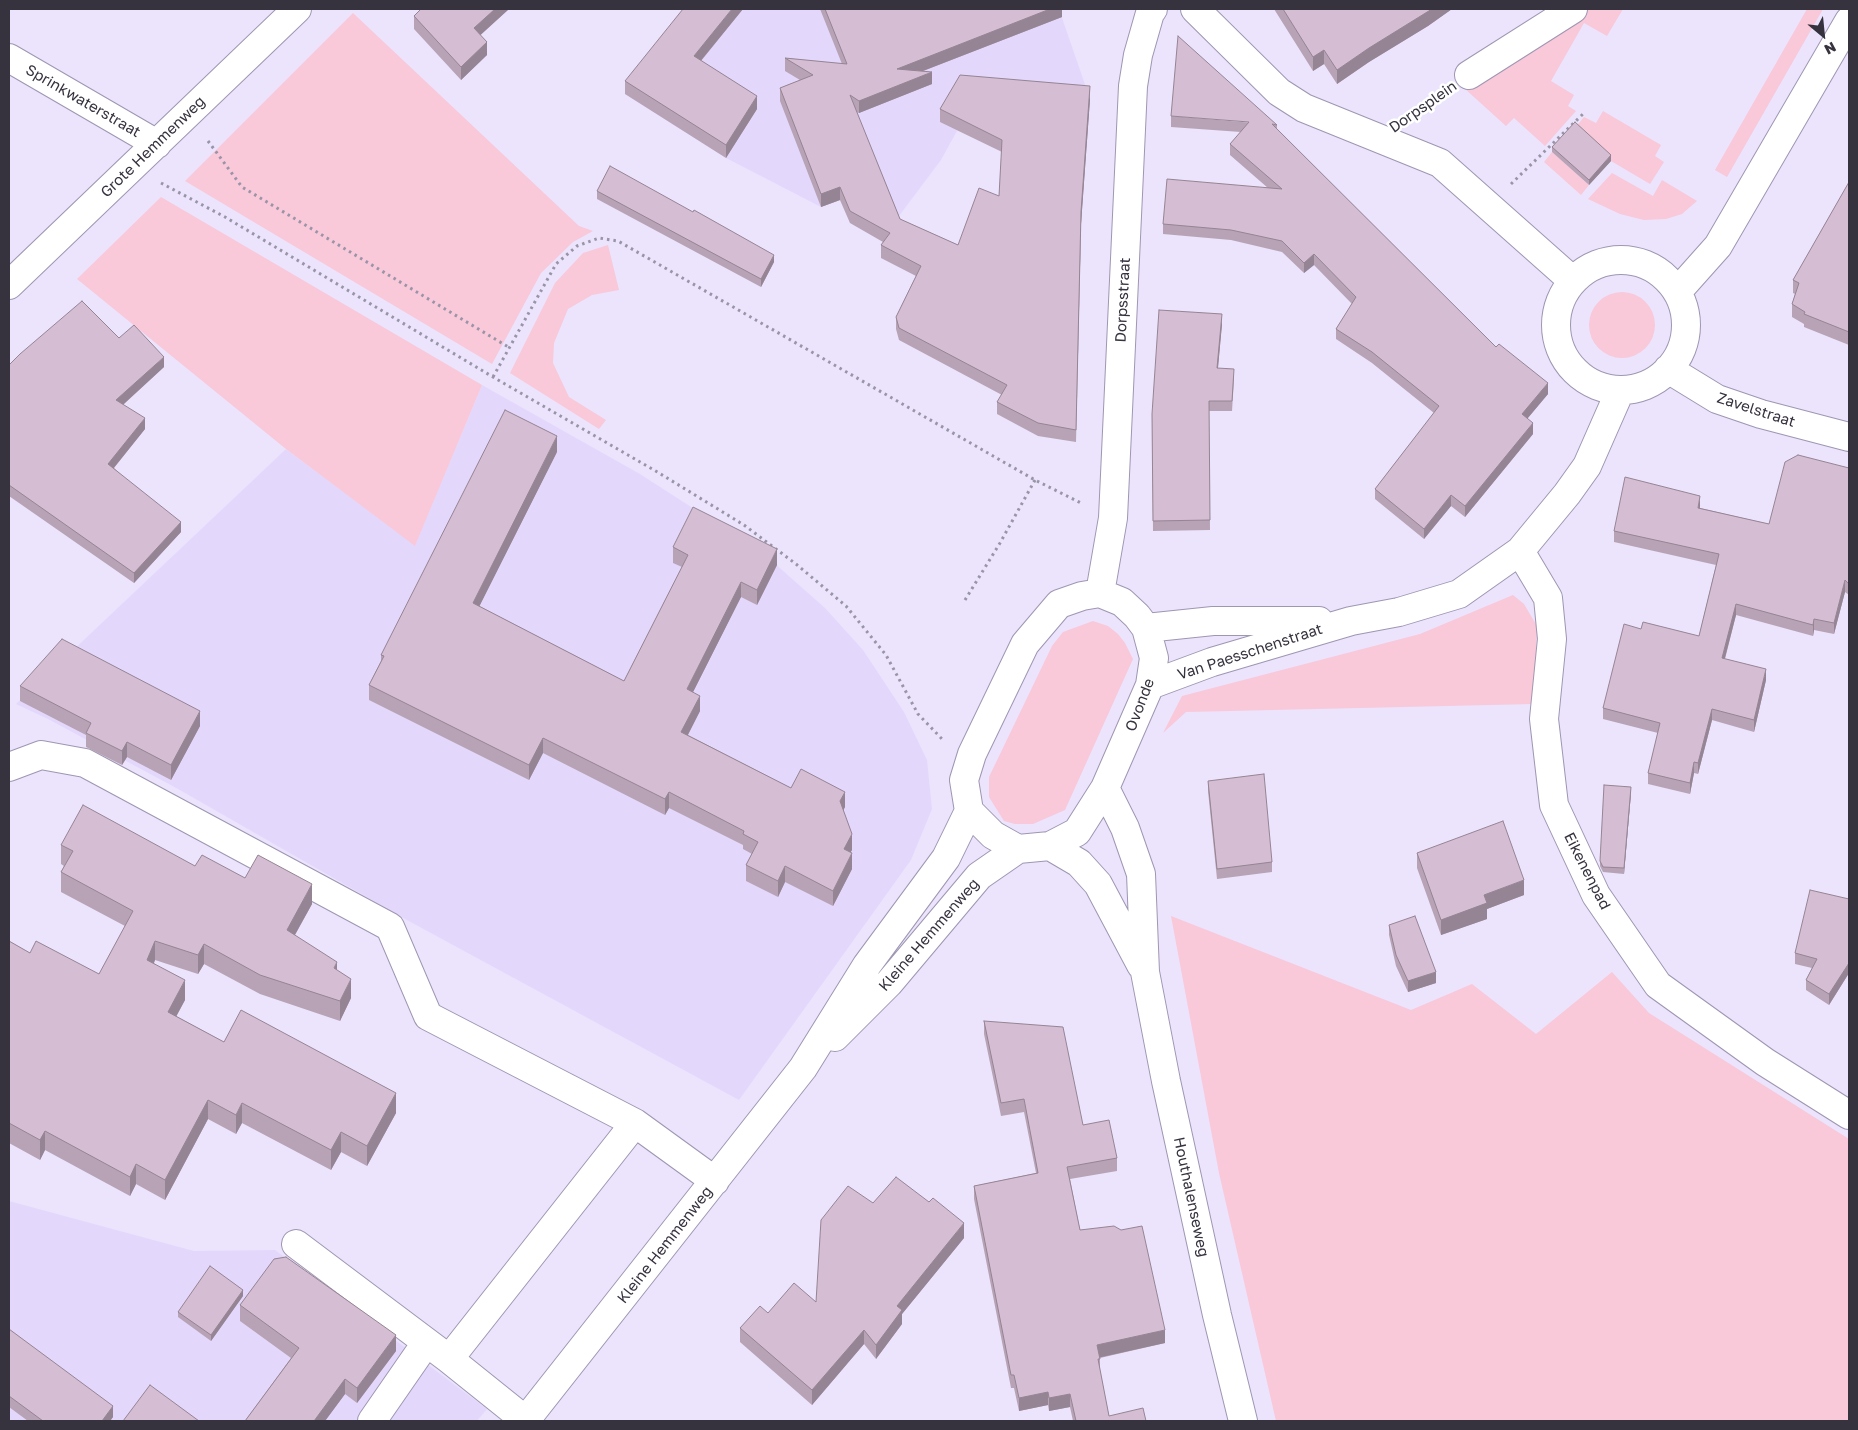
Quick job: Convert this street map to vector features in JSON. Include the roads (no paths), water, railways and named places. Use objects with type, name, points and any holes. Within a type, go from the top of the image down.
[{"type":"street","name":"Grote Hemmenweg","points":[[9,285],[297,9]]},
{"type":"street","name":"Dorpsstraat","points":[[1100,593],[1113,518],[1133,86],[1138,55],[1150,13],[1153,9]]},
{"type":"street","name":"Dorpsplein","points":[[1195,9],[1279,92],[1304,108],[1440,163],[1573,281]]},
{"type":"street","name":"Dorpsplein","points":[[1469,75],[1573,9]]},
{"type":"street","points":[[1677,292],[1718,246],[1849,21]]},
{"type":"street","name":"Sprinkwaterstraat","points":[[9,58],[157,144]]},
{"type":"street","points":[[1624,260],[1636,262],[1660,273],[1677,292],[1686,322],[1686,333],[1678,358],[1668,369],[1650,383],[1620,391],[1602,388],[1572,370],[1560,350],[1556,318],[1559,304],[1573,281],[1586,270],[1599,264],[1624,260]]},
{"type":"street","name":"Zavelstraat","points":[[1668,369],[1717,399],[1760,414],[1849,436]]},
{"type":"street","name":"Van Paesschenstraat","points":[[1150,685],[1212,662],[1351,621],[1399,612],[1458,594],[1520,551],[1567,494],[1587,466],[1620,391]]},
{"type":"street","name":"Eikenenpad","points":[[1520,551],[1548,598],[1552,639],[1544,719],[1554,805],[1596,895],[1658,986],[1765,1062],[1849,1115]]},
{"type":"street","points":[[1018,849],[992,835],[969,811],[964,780],[972,754],[1025,644],[1059,604],[1082,596],[1100,593]]},
{"type":"street","name":"Ovonde","points":[[1018,849],[1050,846],[1077,832],[1105,788],[1150,685],[1154,658],[1146,628],[1122,602],[1100,593]]},
{"type":"street","name":"Van Paesschenstraat","points":[[1146,628],[1213,622],[1351,621]]},
{"type":"street","points":[[9,767],[41,755],[85,763],[390,927],[428,1016],[635,1123],[715,1181]]},
{"type":"street","name":"Houthalenseweg","points":[[1105,788],[1125,828],[1141,874],[1145,972],[1166,1080],[1217,1316],[1243,1421]]},
{"type":"street","name":"Kleine Hemmenweg","points":[[525,1421],[803,1068],[867,965],[946,858],[969,811]]},
{"type":"street","name":"Houthalenseweg","points":[[1050,846],[1078,863],[1098,884],[1145,972]]},
{"type":"street","name":"Kleine Hemmenweg","points":[[803,1068],[889,983],[979,876],[1018,849]]},
{"type":"street","points":[[449,1359],[635,1123]]},
{"type":"street","points":[[296,1244],[449,1359],[525,1421]]},
{"type":"street","points":[[372,1421],[426,1343]]}]
